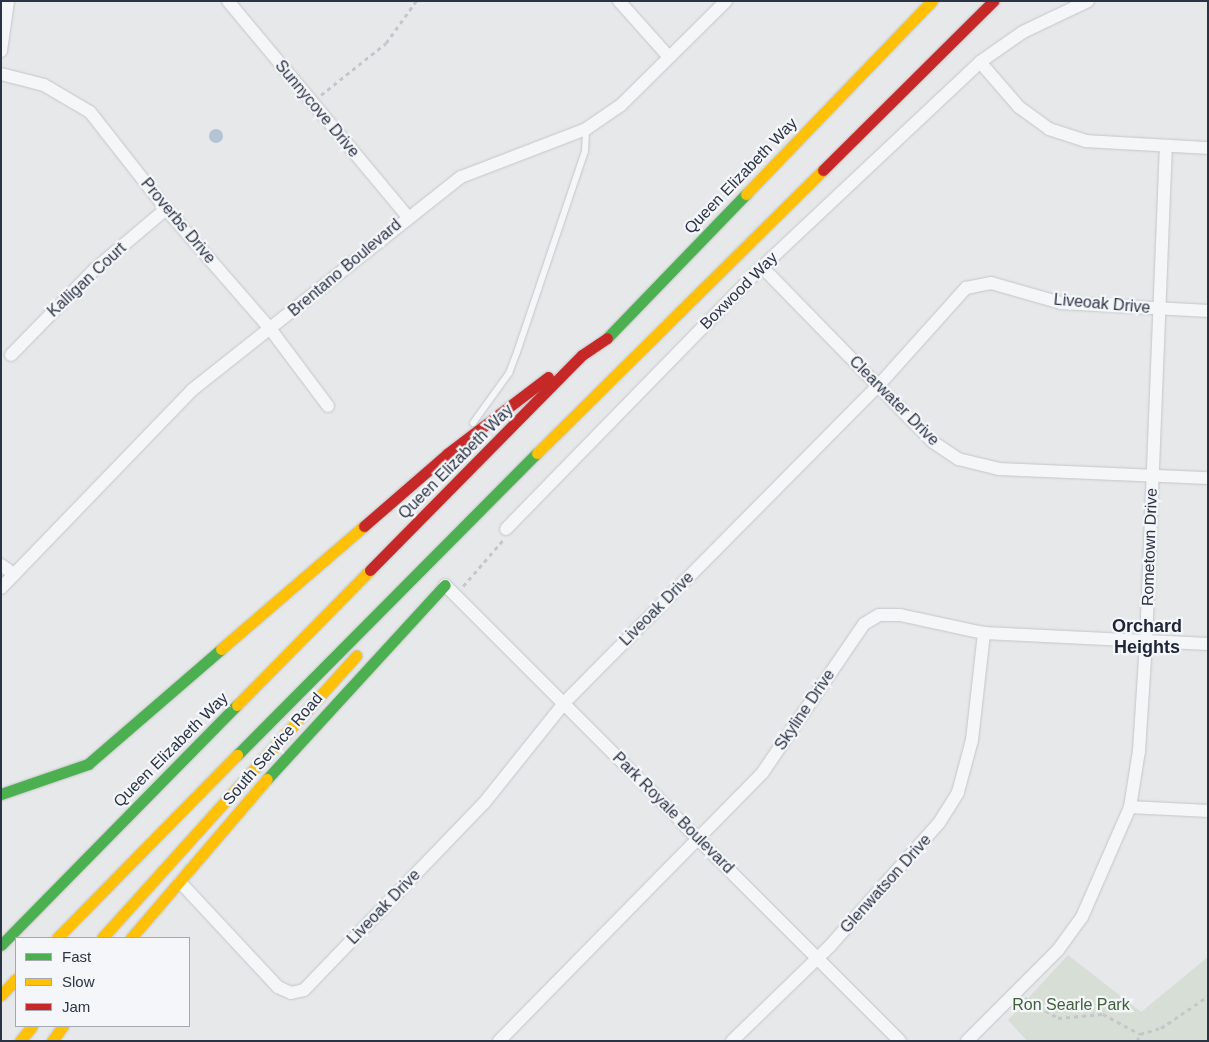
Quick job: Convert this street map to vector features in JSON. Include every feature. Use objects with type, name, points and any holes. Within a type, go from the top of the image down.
[{"type":"main road","name":"Queen Elizabeth Way","points":[[1,945],[582,355],[601,344],[932,1]]},
{"type":"main road","points":[[58,937],[430,559],[993,1]]},
{"type":"main road","points":[[1,794],[88,764],[447,454],[582,355]]},
{"type":"main road","points":[[376,634],[430,559]]},
{"type":"main road","name":"South Service Road","points":[[132,937],[316,722],[445,586]]},
{"type":"main road","points":[[103,937],[266,752],[364,648]]},
{"type":"main road","points":[[1,995],[15,980]]},
{"type":"main road","points":[[20,1041],[31,1027]]},
{"type":"main road","points":[[52,1041],[62,1027]]},
{"type":"street","points":[[1,51],[8,1]]},
{"type":"street","name":"Sunnycove Drive","points":[[228,1],[310,103],[407,216]]},
{"type":"street","points":[[619,1],[669,57]]},
{"type":"street","name":"Brentano Boulevard","points":[[1,588],[192,390],[271,330],[407,216],[461,178],[586,129],[621,105],[726,1]]},
{"type":"street","name":"Boxwood Way","points":[[506,529],[762,267],[980,62],[1022,32],[1088,1]]},
{"type":"street","points":[[980,62],[1019,107],[1049,128],[1086,141],[1208,148]]},
{"type":"street","name":"Proverbs Drive","points":[[1,74],[44,84],[84,108],[166,209],[271,330],[328,406]]},
{"type":"street","name":"Rometown Drive","points":[[967,1041],[1058,950],[1082,917],[1130,808],[1146,642],[1152,475],[1162,309],[1166,147]]},
{"type":"street","name":"Kalligan Court","points":[[11,355],[95,269],[166,209]]},
{"type":"street","name":"Clearwater Drive","points":[[762,267],[933,442],[971,464],[1208,478]]},
{"type":"street","name":"Liveoak Drive","points":[[180,882],[278,987],[291,993],[304,990],[484,803],[564,703],[878,386],[958,295],[972,286],[998,284],[1070,304],[1208,311]]},
{"type":"street","points":[[1,565],[14,574]]},
{"type":"street","name":"Park Royale Boulevard","points":[[445,586],[564,703],[697,839],[818,956],[900,1041]]},
{"type":"street","name":"Skyline Drive","points":[[499,1041],[763,772],[864,624],[879,616],[900,614],[984,633],[1208,644]]},
{"type":"street","name":"Glenwatson Drive","points":[[732,1041],[818,956],[925,844],[958,792],[972,740],[984,633]]},
{"type":"street","points":[[1130,808],[1208,810]]},
{"type":"lane","points":[[447,454],[509,373],[585,152],[586,129]]},
{"type":"path","points":[[310,103],[386,43],[416,1]]},
{"type":"path","points":[[455,595],[502,544],[506,529]]},
{"type":"path","points":[[1016,991],[1058,1018],[1103,1014],[1140,1034],[1167,1025],[1208,996]]},
{"type":"path","points":[[1137,1041],[1140,1034]]},
{"type":"green space","name":"Ron Searle Park","points":[[1068,955],[1141,1012],[1208,957],[1208,1041],[1027,1041],[1008,1020]]},
{"type":"water","points":[[213,129],[219,129],[223,136],[219,143],[213,143],[209,139],[209,133]]},
{"type":"traffic: fast","points":[[607,338],[746,194]]},
{"type":"traffic: fast","points":[[237,755],[537,453]]},
{"type":"traffic: fast","points":[[267,779],[445,585]]},
{"type":"traffic: fast","points":[[1,794],[88,764],[221,649]]},
{"type":"traffic: fast","points":[[1,945],[237,705]]},
{"type":"traffic: slow","points":[[746,194],[932,1]]},
{"type":"traffic: slow","points":[[537,453],[823,170]]},
{"type":"traffic: slow","points":[[221,649],[364,526]]},
{"type":"traffic: slow","points":[[237,705],[370,570]]},
{"type":"traffic: slow","points":[[103,937],[356,656]]},
{"type":"traffic: slow","points":[[58,937],[237,755]]},
{"type":"traffic: slow","points":[[132,937],[267,779]]},
{"type":"traffic: slow","points":[[1,995],[15,980]]},
{"type":"traffic: slow","points":[[20,1041],[31,1027]]},
{"type":"traffic: slow","points":[[52,1041],[62,1027]]},
{"type":"traffic: jam","points":[[823,170],[993,1]]},
{"type":"traffic: jam","points":[[370,570],[582,355],[607,338]]},
{"type":"traffic: jam","points":[[364,526],[447,454],[548,377]]},
{"type":"district","name":"Orchard Heights","points":[[1147,638]]}]
